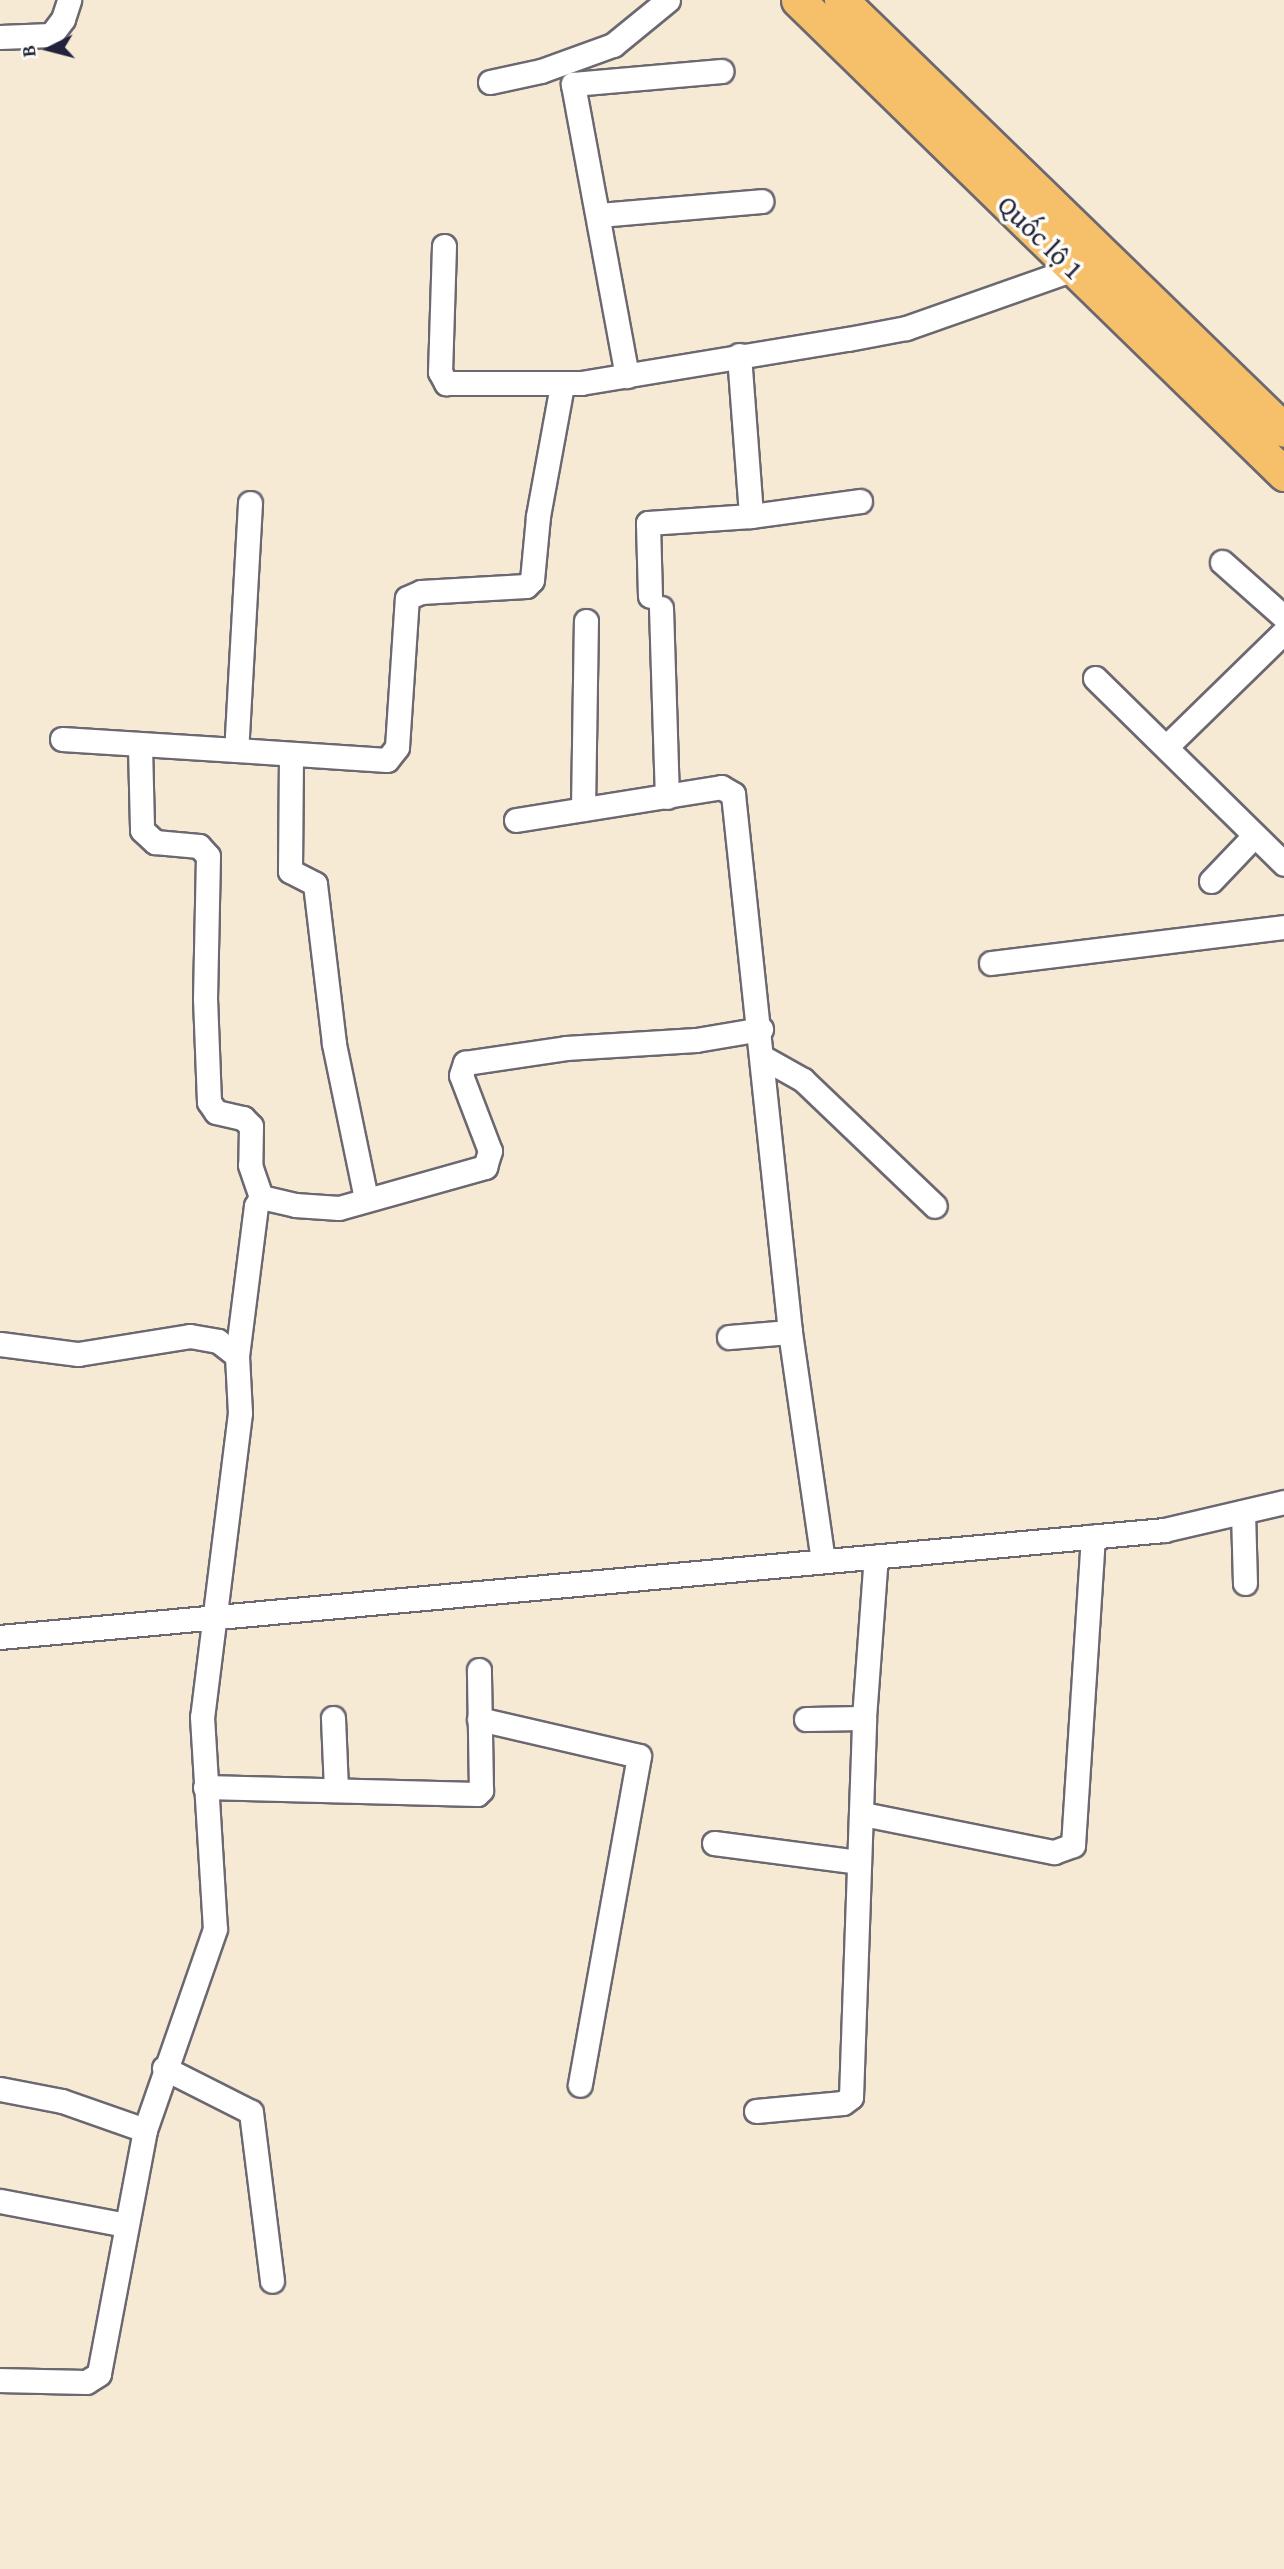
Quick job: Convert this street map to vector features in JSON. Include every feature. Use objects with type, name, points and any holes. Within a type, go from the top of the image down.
[{"type":"highway","name":"Quốc lộ 1","points":[[798,0],[1284,474]]},
{"type":"highway","name":"Quốc lộ 1","points":[[841,0],[1284,430]]},
{"type":"street","points":[[0,37],[51,35],[63,19],[69,0]]},
{"type":"street","points":[[489,82],[541,71],[613,45],[668,0]]},
{"type":"street","points":[[627,376],[573,84],[721,71]]},
{"type":"street","points":[[599,215],[761,201]]},
{"type":"street","points":[[444,246],[442,380],[562,385],[906,328],[1074,269]]},
{"type":"street","points":[[739,355],[751,516]]},
{"type":"street","points":[[62,739],[370,762],[394,756],[401,715],[407,598],[421,592],[526,586],[532,580],[538,516],[562,385]]},
{"type":"street","points":[[667,797],[656,602],[648,523],[751,516],[860,501]]},
{"type":"street","points":[[236,750],[250,503]]},
{"type":"street","points":[[1222,562],[1284,617]]},
{"type":"street","points":[[583,809],[586,621]]},
{"type":"street","points":[[1167,747],[1284,632]]},
{"type":"street","points":[[1095,678],[1284,864]]},
{"type":"street","points":[[0,2381],[86,2382],[99,2374],[145,2130],[217,1918],[205,1787],[202,1717],[239,1429],[237,1356],[256,1206],[261,1197],[250,1165],[251,1126],[243,1118],[216,1112],[209,1102],[205,998],[209,863],[199,846],[155,842],[142,830],[140,746]]},
{"type":"street","points":[[292,757],[290,864],[294,876],[311,879],[315,884],[334,1044],[366,1199]]},
{"type":"street","points":[[516,820],[721,787],[733,794],[761,1029],[790,1332],[823,1560]]},
{"type":"street","points":[[1211,881],[1254,835]]},
{"type":"street","points":[[991,963],[1284,927]]},
{"type":"street","points":[[261,1197],[330,1208],[485,1167],[491,1151],[461,1075],[465,1063],[566,1048],[696,1041],[761,1029]]},
{"type":"street","points":[[764,1058],[803,1080],[934,1206]]},
{"type":"street","points":[[729,1337],[790,1332]]},
{"type":"street","points":[[0,1344],[78,1354],[190,1336],[218,1341],[237,1356]]},
{"type":"street","points":[[0,1637],[1164,1530],[1283,1504]]},
{"type":"street","points":[[1243,1512],[1245,1583]]},
{"type":"street","points":[[863,1814],[1055,1852],[1073,1845],[1093,1537]]},
{"type":"street","points":[[755,2111],[842,2103],[851,2097],[858,1862],[863,1814],[864,1718],[876,1556]]},
{"type":"street","points":[[205,1787],[477,1794],[481,1790],[479,1670]]},
{"type":"street","points":[[333,1718],[336,1790]]},
{"type":"street","points":[[806,1719],[864,1718]]},
{"type":"street","points":[[479,1719],[639,1756],[580,2085]]},
{"type":"street","points":[[714,1843],[858,1862]]},
{"type":"street","points":[[164,2068],[251,2112],[272,2281]]},
{"type":"street","points":[[0,2089],[62,2101],[145,2130]]},
{"type":"street","points":[[0,2202],[126,2225]]}]
